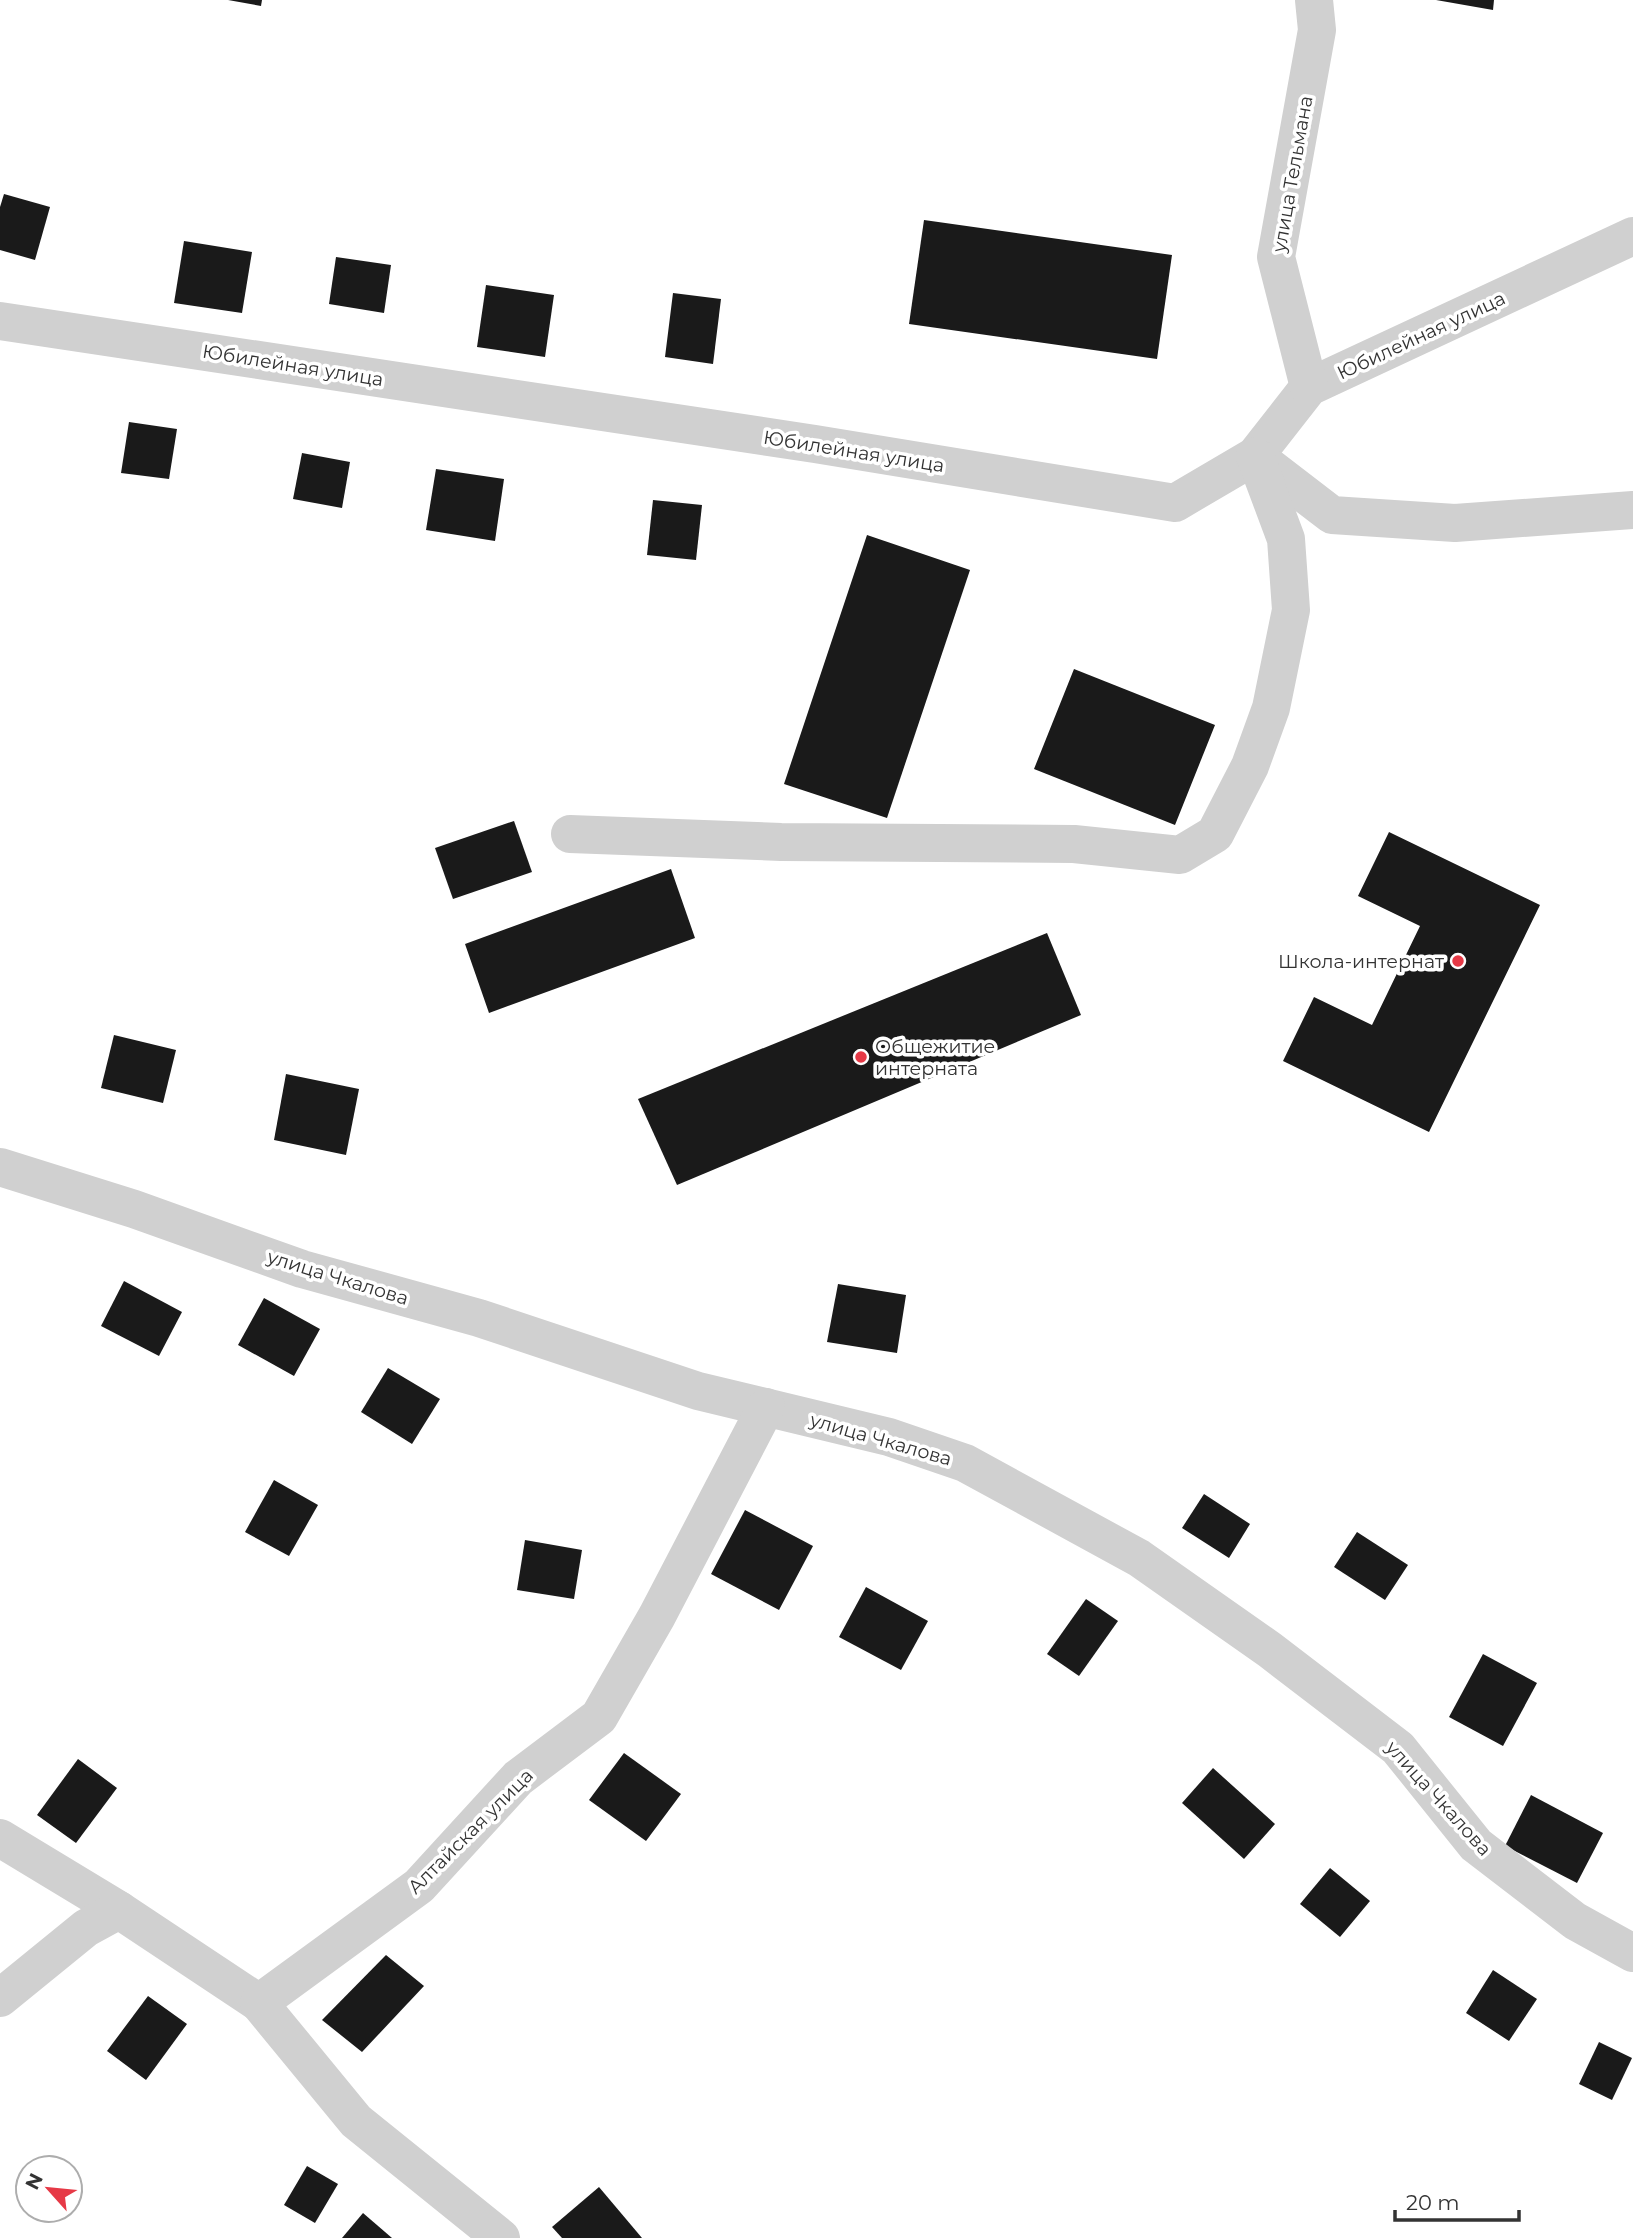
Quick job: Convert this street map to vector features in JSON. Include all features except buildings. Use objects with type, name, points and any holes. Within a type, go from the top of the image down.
[{"type":"street","name":"улица Тельмана","points":[[1309,387],[1276,257],[1317,30],[1314,0]]},
{"type":"street","name":"Юбилейная улица","points":[[0,321],[815,444],[1175,503],[1255,456],[1309,387],[1633,236]]},
{"type":"street","points":[[1255,456],[1332,515],[1455,523],[1633,510]]},
{"type":"street","points":[[570,834],[780,842],[1074,844],[1180,855],[1215,834],[1250,766],[1271,708],[1291,610],[1286,538],[1255,456]]},
{"type":"street","name":"улица Чкалова","points":[[0,1167],[134,1209],[302,1269],[479,1318],[698,1391],[889,1437],[965,1463],[1139,1558],[1270,1650],[1398,1748],[1476,1844],[1575,1921],[1633,1953]]},
{"type":"street","name":"Алтайская улица","points":[[259,2003],[419,1886],[518,1778],[599,1717],[657,1616],[766,1407]]},
{"type":"street","points":[[0,1838],[119,1910],[259,2003],[356,2121],[501,2238]]},
{"type":"street","points":[[0,1998],[86,1928],[119,1910]]},
{"type":"place","name":"Школа-интернат","points":[[1458,961]]},
{"type":"place","name":"Общежитие интерната","points":[[861,1057]]}]
